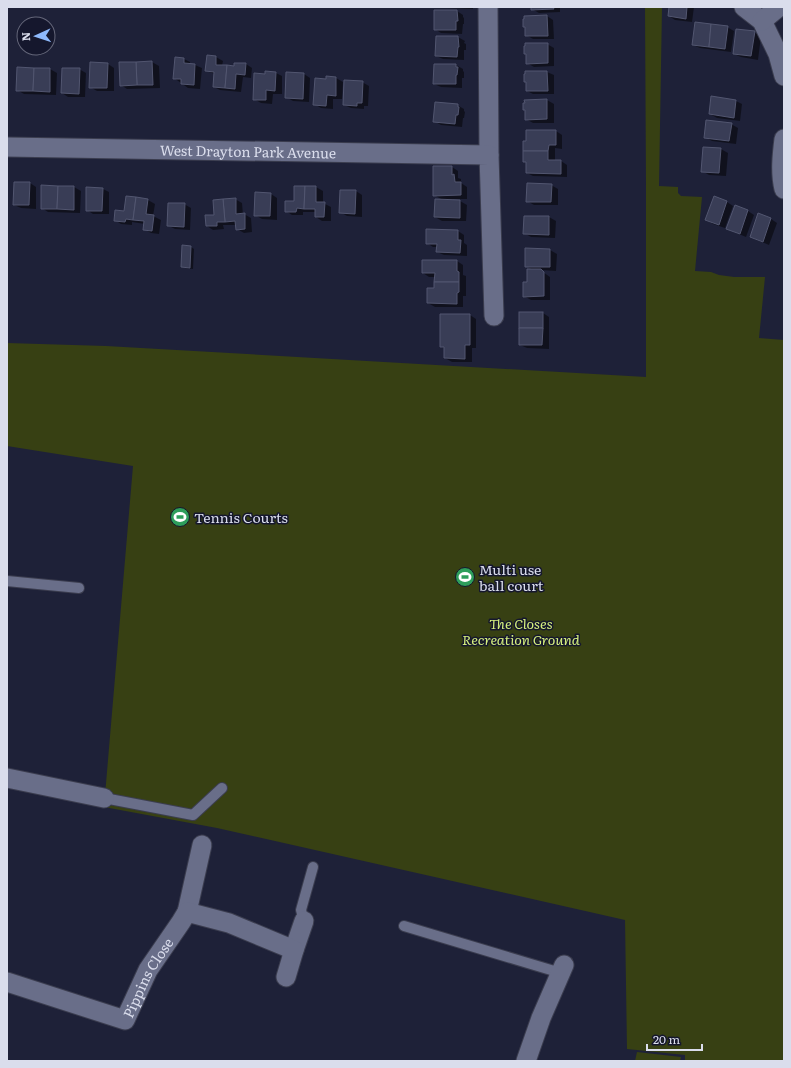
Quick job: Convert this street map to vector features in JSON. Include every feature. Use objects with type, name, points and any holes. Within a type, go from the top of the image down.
[{"type":"street","points":[[488,7],[489,155],[494,316]]},
{"type":"street","points":[[744,7],[762,21],[778,54],[784,76]]},
{"type":"street","points":[[762,21],[779,7]]},
{"type":"street","points":[[784,139],[781,159],[782,183],[784,189]]},
{"type":"street","name":"West Drayton Park Avenue","points":[[7,147],[489,155]]},
{"type":"street","points":[[7,778],[104,798]]},
{"type":"street","name":"Pippins Close","points":[[7,982],[126,1020],[148,970],[187,912],[202,845]]},
{"type":"street","points":[[187,912],[229,923],[294,950]]},
{"type":"street","points":[[286,977],[304,921]]},
{"type":"street","points":[[526,1061],[541,1018],[562,969]]},
{"type":"lane","points":[[7,581],[79,588]]},
{"type":"lane","points":[[104,798],[193,815],[222,788]]},
{"type":"lane","points":[[304,921],[301,910],[313,867]]},
{"type":"lane","points":[[404,926],[562,969]]},
{"type":"green space","name":"The Closes Recreation Ground","points":[[645,7],[662,7],[659,186],[678,187],[678,193],[681,196],[702,197],[695,271],[711,272],[719,275],[734,277],[765,277],[759,338],[784,340],[784,1061],[685,1061],[685,1055],[627,1049],[625,920],[217,828],[104,807],[133,466],[7,446],[7,343],[106,346],[646,377]]},
{"type":"green space","points":[[637,1052],[681,1057],[680,1061],[635,1061]]},
{"type":"building","points":[[531,7],[553,7],[554,9],[531,10]]},
{"type":"building","points":[[669,7],[687,7],[686,19],[668,16]]},
{"type":"building","points":[[434,10],[457,10],[458,21],[456,21],[456,30],[434,30]]},
{"type":"building","points":[[547,15],[548,36],[525,36],[525,27],[523,27],[524,16]]},
{"type":"building","points":[[695,22],[711,24],[709,47],[692,45]]},
{"type":"building","points":[[711,24],[728,26],[725,49],[709,47]]},
{"type":"building","points":[[736,29],[755,31],[751,56],[733,54]]},
{"type":"building","points":[[436,36],[458,36],[459,47],[457,57],[435,56]]},
{"type":"building","points":[[525,43],[548,43],[548,63],[526,64],[526,54],[524,54]]},
{"type":"building","points":[[207,55],[216,56],[216,65],[227,65],[225,88],[213,87],[214,72],[205,71]]},
{"type":"building","points":[[175,57],[184,58],[184,63],[195,64],[194,85],[181,84],[181,79],[173,79]]},
{"type":"building","points":[[152,61],[153,85],[137,85],[136,62]]},
{"type":"building","points":[[90,62],[108,63],[107,88],[89,88]]},
{"type":"building","points":[[119,62],[136,62],[137,85],[120,86]]},
{"type":"building","points":[[234,63],[246,63],[245,75],[236,74],[235,89],[225,88],[227,65],[234,66]]},
{"type":"building","points":[[434,64],[456,64],[456,67],[458,67],[456,84],[433,84]]},
{"type":"building","points":[[17,67],[34,68],[33,91],[16,91]]},
{"type":"building","points":[[34,68],[50,68],[50,92],[33,91]]},
{"type":"building","points":[[62,68],[80,68],[79,94],[61,93]]},
{"type":"building","points":[[265,71],[276,72],[275,91],[266,90],[266,100],[253,100],[254,73],[265,74]]},
{"type":"building","points":[[525,71],[547,71],[548,91],[526,91],[526,82],[524,82]]},
{"type":"building","points":[[286,72],[304,73],[303,99],[285,98]]},
{"type":"building","points":[[326,76],[336,77],[336,96],[327,95],[326,106],[313,105],[315,78],[326,79]]},
{"type":"building","points":[[344,80],[363,81],[362,103],[357,103],[357,106],[343,105]]},
{"type":"building","points":[[711,96],[736,100],[734,118],[709,114]]},
{"type":"building","points":[[547,99],[547,119],[525,120],[525,110],[523,110],[523,103],[525,103],[524,100]]},
{"type":"building","points":[[435,102],[458,104],[458,115],[456,115],[455,124],[433,122]]},
{"type":"building","points":[[706,120],[732,123],[729,141],[704,138]]},
{"type":"building","points":[[526,130],[556,130],[556,145],[549,145],[548,151],[523,151],[523,141],[526,141]]},
{"type":"building","points":[[703,147],[721,148],[719,173],[701,172]]},
{"type":"building","points":[[523,151],[548,151],[548,160],[561,160],[561,174],[526,173],[526,162],[523,162]]},
{"type":"building","points":[[433,166],[452,166],[452,175],[454,174],[455,182],[461,182],[461,195],[433,196]]},
{"type":"building","points":[[14,182],[30,182],[29,205],[13,205]]},
{"type":"building","points":[[527,183],[552,184],[551,202],[526,202]]},
{"type":"building","points":[[41,185],[58,186],[57,209],[41,209]]},
{"type":"building","points":[[58,186],[74,186],[74,210],[57,209]]},
{"type":"building","points":[[294,186],[305,186],[304,209],[297,208],[296,212],[285,212],[285,201],[294,201]]},
{"type":"building","points":[[305,186],[316,186],[316,202],[325,202],[324,217],[315,217],[315,209],[304,209]]},
{"type":"building","points":[[86,187],[103,188],[102,211],[86,211]]},
{"type":"building","points":[[340,190],[356,190],[355,214],[339,213]]},
{"type":"building","points":[[255,192],[271,193],[270,216],[254,216]]},
{"type":"building","points":[[126,196],[136,197],[133,220],[126,219],[125,222],[114,221],[115,210],[124,211]]},
{"type":"building","points":[[714,196],[727,201],[719,225],[705,220]]},
{"type":"building","points":[[136,197],[148,199],[146,214],[154,215],[152,231],[143,230],[144,221],[133,220]]},
{"type":"building","points":[[236,198],[236,214],[245,213],[245,229],[236,230],[235,221],[225,222],[223,199]]},
{"type":"building","points":[[223,199],[225,222],[217,222],[217,226],[206,226],[205,215],[214,215],[213,200]]},
{"type":"building","points":[[435,199],[460,200],[460,218],[434,217]]},
{"type":"building","points":[[168,203],[185,203],[184,227],[167,226]]},
{"type":"building","points":[[735,205],[748,210],[740,234],[726,229]]},
{"type":"building","points":[[758,213],[771,218],[763,242],[750,237]]},
{"type":"building","points":[[524,216],[549,216],[549,235],[523,234]]},
{"type":"building","points":[[426,229],[458,230],[458,240],[461,240],[460,253],[436,252],[437,244],[426,244]]},
{"type":"building","points":[[182,245],[191,246],[190,268],[181,267]]},
{"type":"building","points":[[525,248],[550,249],[550,267],[525,267]]},
{"type":"building","points":[[422,260],[457,260],[459,282],[434,282],[435,273],[422,273]]},
{"type":"building","points":[[527,269],[541,269],[544,272],[544,296],[523,297],[523,282],[527,282]]},
{"type":"building","points":[[434,282],[459,282],[457,304],[427,303],[427,288],[434,288]]},
{"type":"building","points":[[519,312],[543,312],[543,328],[519,328]]},
{"type":"building","points":[[440,314],[470,314],[470,345],[465,345],[465,359],[444,358],[444,347],[440,347]]},
{"type":"building","points":[[519,328],[543,328],[542,345],[519,345]]},
{"type":"place","name":"Tennis Courts","points":[[180,517]]},
{"type":"place","name":"Multi use ball court","points":[[465,577]]}]
